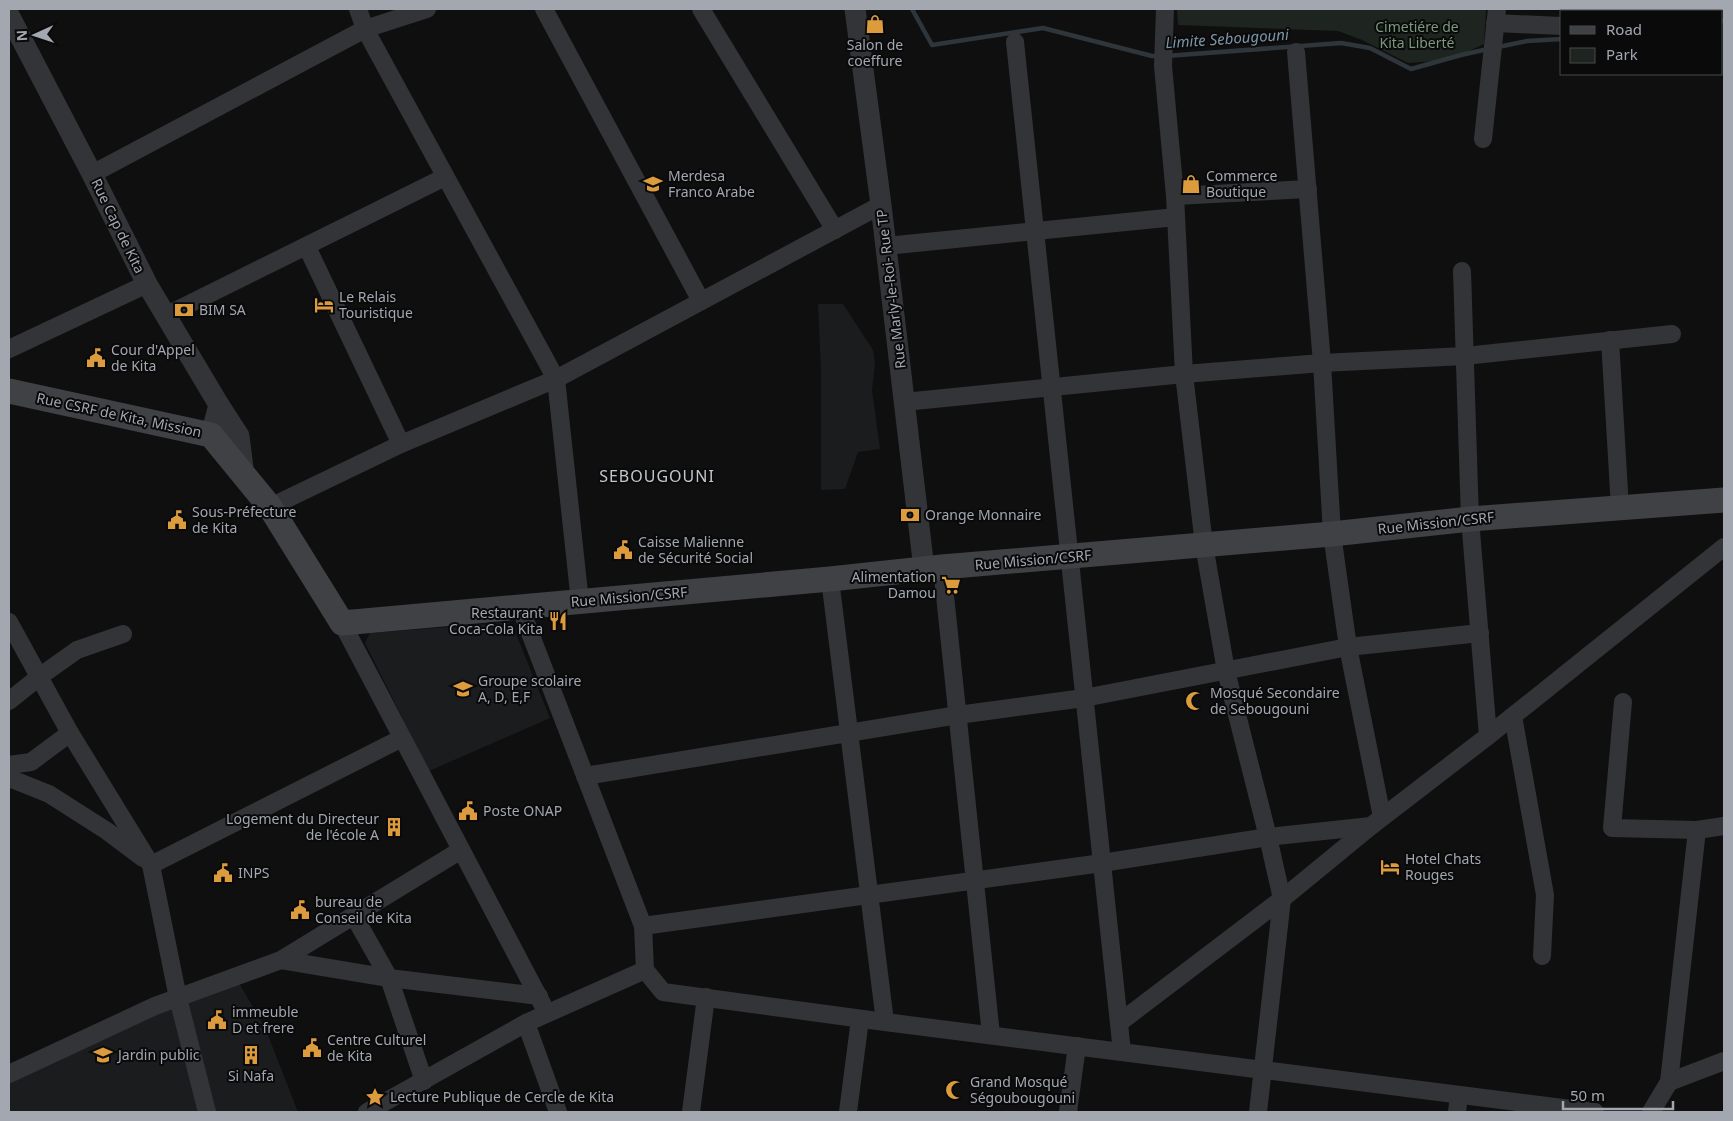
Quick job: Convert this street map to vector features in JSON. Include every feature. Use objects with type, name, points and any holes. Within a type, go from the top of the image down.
[{"type":"main road","name":"Rue CSRF de Kita, Mission","points":[[9,391],[211,436],[270,506],[342,623]]},
{"type":"main road","name":"Rue Mission/CSRF","points":[[342,623],[933,568],[1332,534],[1470,519],[1724,500]]},
{"type":"street","points":[[358,9],[365,29],[556,380],[580,602]]},
{"type":"street","points":[[92,174],[365,29],[427,9]]},
{"type":"street","points":[[544,9],[701,301]]},
{"type":"street","points":[[701,9],[835,230]]},
{"type":"street","name":"Rue Marly-le-Roi- Rue TP","points":[[855,9],[881,205],[904,402],[933,568]]},
{"type":"street","points":[[1165,9],[1163,66],[1175,196],[1184,374],[1204,545],[1226,671],[1282,899],[1258,1112]]},
{"type":"street","name":"Rue Cap de Kita","points":[[9,15],[147,284],[239,436],[244,476]]},
{"type":"street","points":[[1483,139],[1496,16],[1560,26]]},
{"type":"street","points":[[1015,42],[1068,557],[1122,1052]]},
{"type":"street","points":[[1296,52],[1322,363],[1332,534],[1348,647],[1377,822]]},
{"type":"street","points":[[167,315],[445,177]]},
{"type":"street","points":[[1175,196],[1308,189]]},
{"type":"street","points":[[270,506],[401,444],[556,380],[881,205]]},
{"type":"street","points":[[886,246],[1176,217]]},
{"type":"street","points":[[307,247],[401,444]]},
{"type":"street","points":[[1462,271],[1470,519],[1488,736]]},
{"type":"street","points":[[9,349],[147,284]]},
{"type":"street","points":[[904,402],[1184,374],[1322,363],[1465,356],[1672,334]]},
{"type":"street","points":[[1610,340],[1620,508]]},
{"type":"street","points":[[211,436],[219,404]]},
{"type":"street","points":[[1119,1023],[1282,899],[1724,547]]},
{"type":"street","points":[[933,568],[958,715],[991,1035]]},
{"type":"street","points":[[830,579],[885,1022]]},
{"type":"street","points":[[520,607],[642,926],[645,970],[663,992],[1263,1070],[1458,1104],[1595,1112]]},
{"type":"street","points":[[9,622],[70,733],[151,865],[178,998],[207,1112]]},
{"type":"street","points":[[342,623],[547,1013]]},
{"type":"street","points":[[585,776],[849,732],[1084,698],[1348,647],[1480,633]]},
{"type":"street","points":[[9,701],[77,650],[123,634]]},
{"type":"street","points":[[1623,702],[1612,828],[1697,830],[1724,826]]},
{"type":"street","points":[[1513,716],[1545,895],[1542,956]]},
{"type":"street","points":[[9,764],[31,762],[70,733]]},
{"type":"street","points":[[151,865],[402,738]]},
{"type":"street","points":[[9,778],[50,794],[107,831],[151,865]]},
{"type":"street","points":[[642,926],[975,881],[1377,822]]},
{"type":"street","points":[[1651,1112],[1669,1082],[1697,830]]},
{"type":"street","points":[[9,1074],[155,1006],[281,960],[461,850]]},
{"type":"street","points":[[354,916],[388,978],[424,1080]]},
{"type":"street","points":[[281,960],[388,978],[538,996]]},
{"type":"street","points":[[367,1112],[526,1023],[645,970]]},
{"type":"street","points":[[691,1112],[706,997]]},
{"type":"street","points":[[848,1112],[860,1018]]},
{"type":"street","points":[[526,1023],[558,1112]]},
{"type":"street","points":[[1068,1112],[1077,1046]]},
{"type":"street","points":[[1669,1082],[1724,1061]]},
{"type":"shaded area","points":[[818,304],[843,304],[873,350],[875,364],[872,390],[880,449],[858,452],[845,489],[821,490],[821,371]]},
{"type":"shaded area","name":"Groupe scolaire A, D, E,F","points":[[503,623],[512,624],[550,718],[429,771],[365,643],[370,633]]},
{"type":"shaded area","points":[[235,976],[266,1030],[298,1112],[9,1112],[9,1074]]},
{"type":"green space","name":"Cimetiére de Kita Liberté","points":[[1177,9],[1486,9],[1484,44],[1450,60],[1408,63],[1362,40],[1338,31],[1178,25]]},
{"type":"waterway","name":"Limite Sebougouni","points":[[912,9],[932,45],[1043,28],[1152,56],[1159,56]]},
{"type":"waterway","name":"Limite Sebougouni","points":[[1498,47],[1527,41],[1560,39]]},
{"type":"waterway","name":"Limite Sebougouni","points":[[1166,56],[1341,43],[1370,48],[1411,69],[1488,49]]},
{"type":"place","name":"Salon de coeffure","points":[[875,24]]},
{"type":"place","name":"Merdesa Franco Arabe","points":[[653,184]]},
{"type":"place","name":"Commerce Boutique","points":[[1191,184]]},
{"type":"place","name":"Le Relais Touristique","points":[[324,305]]},
{"type":"place","name":"BIM SA","points":[[184,310]]},
{"type":"place","name":"Cour d'Appel de Kita","points":[[96,358]]},
{"type":"place","name":"Orange Monnaire","points":[[910,515]]},
{"type":"place","name":"Sous-Préfecture de Kita","points":[[177,520]]},
{"type":"place","name":"Caisse Malienne de Sécurité Social","points":[[623,550]]},
{"type":"place","name":"Alimentation Damou","points":[[951,585]]},
{"type":"place","name":"Restaurant Coca-Cola Kita","points":[[558,621]]},
{"type":"place","name":"Groupe scolaire A, D, E,F","points":[[463,689]]},
{"type":"place","name":"Mosqué Secondaire de Sebougouni","points":[[1195,701]]},
{"type":"place","name":"Poste ONAP","points":[[468,811]]},
{"type":"place","name":"Logement du Directeur de l'école A","points":[[394,827]]},
{"type":"place","name":"Hotel Chats Rouges","points":[[1390,867]]},
{"type":"place","name":"INPS","points":[[223,873]]},
{"type":"place","name":"bureau de Conseil de Kita","points":[[300,910]]},
{"type":"place","name":"immeuble D et frere","points":[[217,1020]]},
{"type":"place","name":"Centre Culturel de Kita","points":[[312,1048]]},
{"type":"place","name":"Jardin public","points":[[103,1055]]},
{"type":"place","name":"Si Nafa","points":[[251,1055]]},
{"type":"place","name":"Grand Mosqué Ségoubougouni","points":[[955,1090]]},
{"type":"place","name":"Lecture Publique de Cercle de Kita","points":[[375,1097]]},
{"type":"district","name":"SEBOUGOUNI","points":[[657,476]]}]
